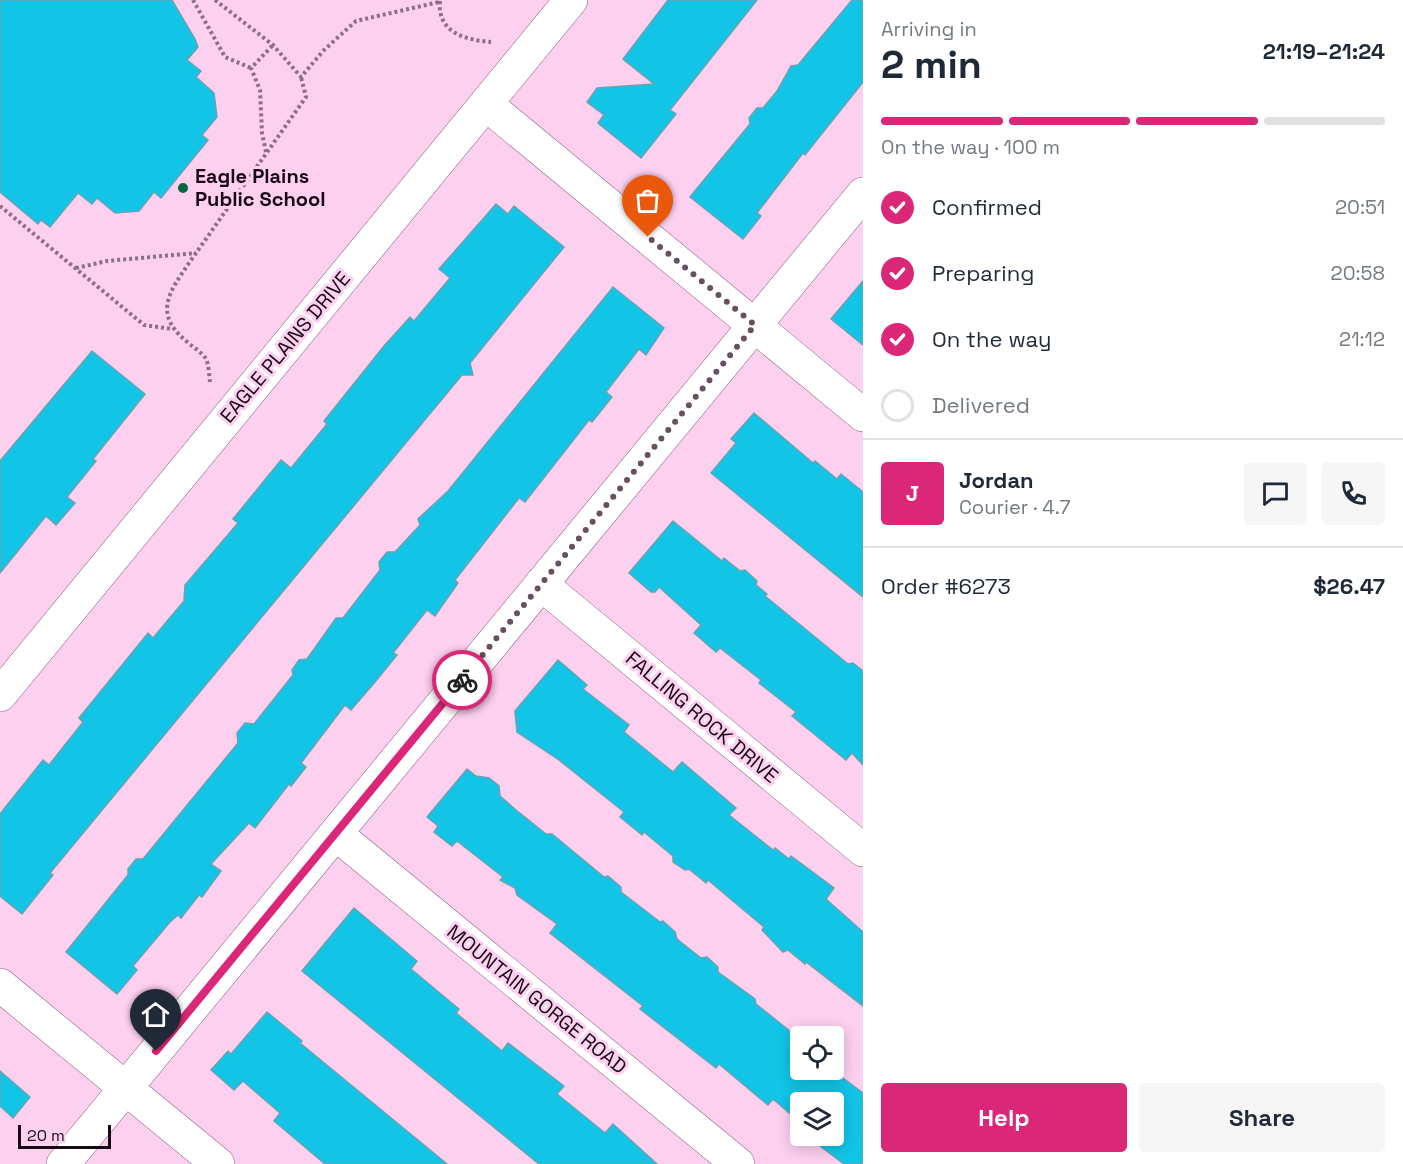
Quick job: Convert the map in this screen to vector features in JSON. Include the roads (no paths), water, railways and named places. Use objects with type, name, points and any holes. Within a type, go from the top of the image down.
[{"type":"street","name":"EAGLE PLAINS DRIVE","points":[[0,695],[572,0]]},
{"type":"street","points":[[486,104],[863,415]]},
{"type":"street","points":[[63,1164],[863,194]]},
{"type":"street","name":"FALLING ROCK DRIVE","points":[[541,584],[863,850]]},
{"type":"street","name":"MOUNTAIN GORGE ROAD","points":[[336,834],[738,1164]]},
{"type":"street","points":[[0,985],[218,1164]]},
{"type":"place","name":"Eagle Plains Public School","points":[[183,188]]}]
